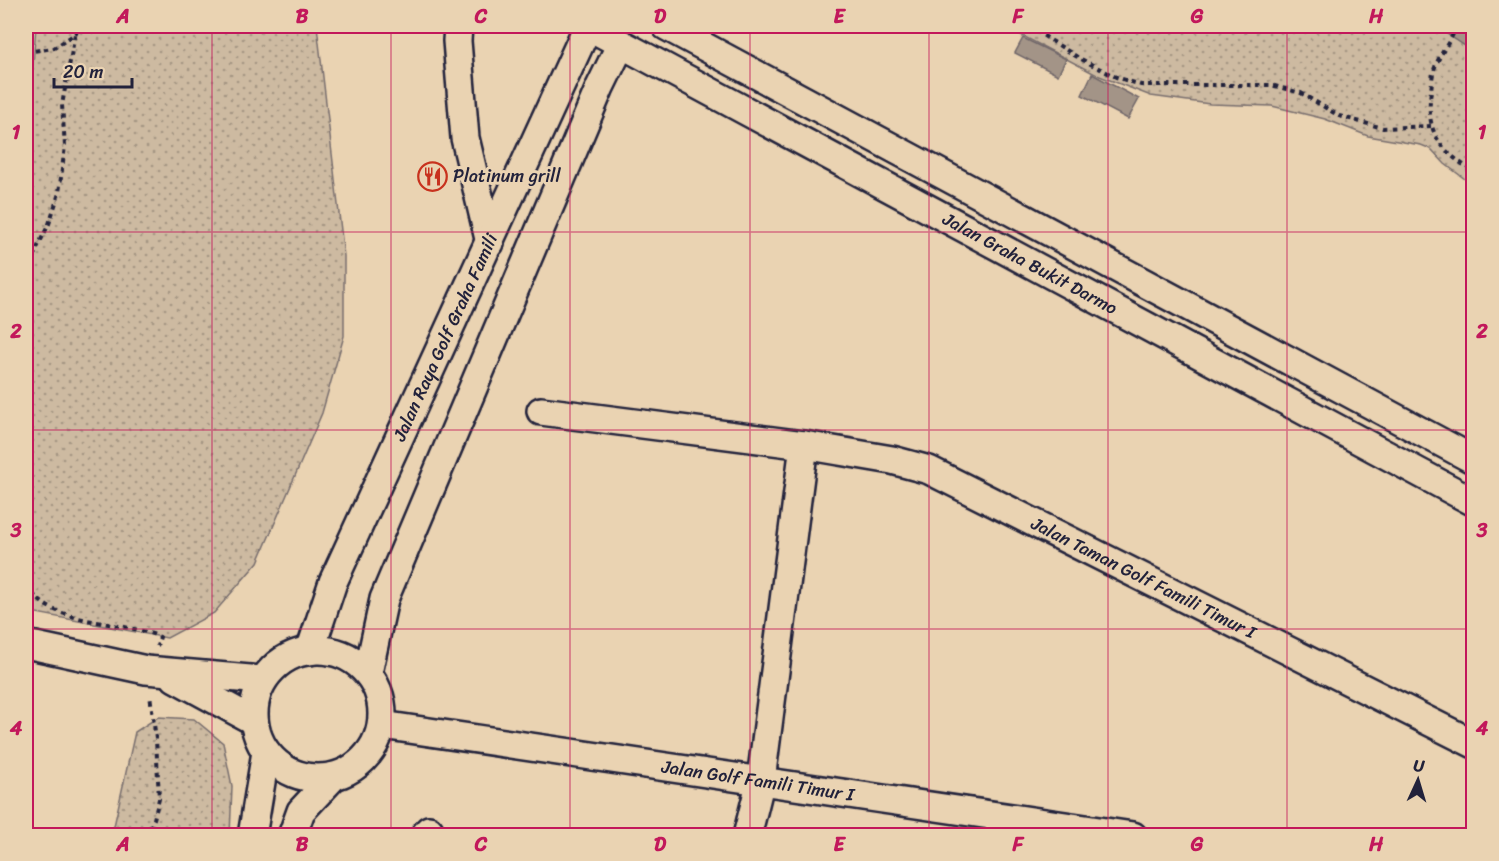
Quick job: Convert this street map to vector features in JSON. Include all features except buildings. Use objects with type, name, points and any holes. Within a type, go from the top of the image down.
[{"type":"street","points":[[458,26],[457,41],[465,138],[490,243]]},
{"type":"street","name":"Jalan Raya Golf Graha Famili","points":[[310,651],[333,582],[588,26]]},
{"type":"street","name":"Jalan Graha Bukit Darmo","points":[[588,26],[1473,502]]},
{"type":"street","name":"Jalan Graha Bukit Darmo","points":[[666,26],[1473,460]]},
{"type":"street","points":[[368,673],[384,599],[591,109],[621,44]]},
{"type":"street","name":"Jalan Taman Golf Famili Timur I","points":[[541,411],[804,445],[892,460],[929,470],[1473,744]]},
{"type":"street","points":[[747,836],[761,780],[804,445]]},
{"type":"street","points":[[26,644],[146,670],[262,680]]},
{"type":"street","points":[[310,651],[331,652],[354,661],[368,673],[377,688],[382,706],[382,725],[376,742],[366,758],[351,770],[333,777],[314,779],[296,775],[279,766],[266,752],[258,737],[254,721],[253,703],[262,680],[273,668],[290,657],[310,651]]},
{"type":"street","points":[[163,672],[254,721]]},
{"type":"street","name":"Jalan Golf Famili Timur I","points":[[382,725],[1133,836]]},
{"type":"street","points":[[252,836],[266,752]]},
{"type":"street","points":[[292,836],[301,811],[333,777]]},
{"type":"path","points":[[26,52],[54,48],[75,34],[81,26]]},
{"type":"path","points":[[1028,26],[1079,58],[1116,77],[1141,85],[1271,85],[1301,93],[1339,116],[1383,128],[1431,126]]},
{"type":"path","points":[[1457,26],[1435,68],[1430,100],[1431,126],[1437,141],[1458,162],[1473,172]]},
{"type":"path","points":[[26,348],[30,329],[29,285],[34,252],[49,224],[59,193],[66,146],[62,105],[75,34]]},
{"type":"shaded area","points":[[36,26],[317,26],[344,256],[344,336],[322,413],[258,562],[214,613],[167,638],[26,611],[26,147]]},
{"type":"shaded area","points":[[1004,26],[1473,26],[1473,185],[1445,164],[1431,149],[1421,145],[1368,136],[1325,119],[1272,106],[1210,104],[1151,96],[1097,75]]},
{"type":"shaded area","points":[[1435,26],[1473,26],[1473,71],[1465,46]]},
{"type":"shaded area","points":[[1023,38],[1066,59],[1058,75],[1015,53]]},
{"type":"shaded area","points":[[1092,74],[1139,99],[1128,119],[1082,95]]},
{"type":"shaded area","points":[[158,717],[194,719],[223,743],[232,786],[230,835],[112,835],[135,732]]},
{"type":"place","name":"Platinum grill","points":[[432,176]]}]
